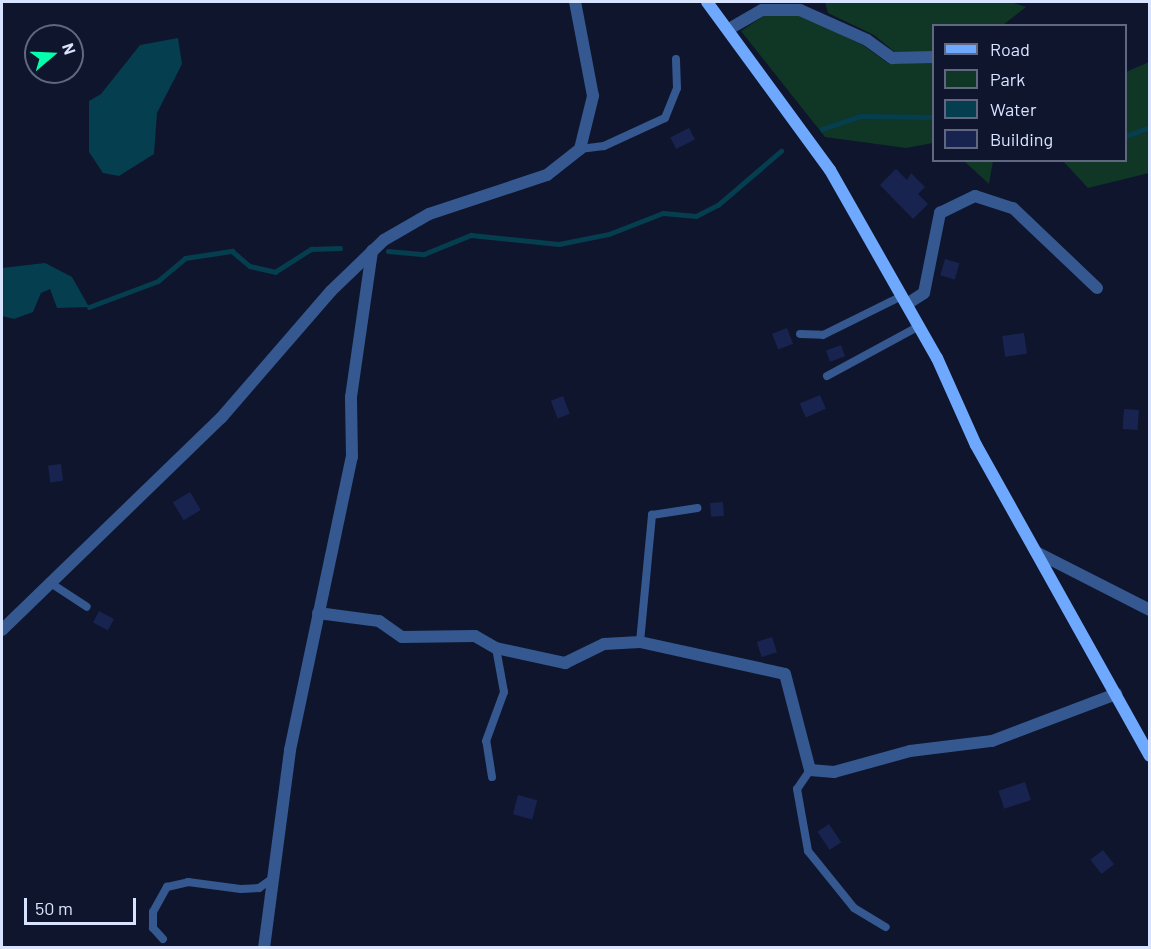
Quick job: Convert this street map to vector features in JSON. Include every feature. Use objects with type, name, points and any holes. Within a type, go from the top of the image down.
[{"type":"street","points":[[2,630],[221,418],[372,251],[429,214],[547,175],[580,149],[593,96],[575,2]]},
{"type":"street","points":[[707,2],[729,29],[830,170],[919,326],[1036,552],[1149,756]]},
{"type":"street","points":[[729,29],[762,10],[800,10],[867,40],[892,58],[932,57]]},
{"type":"street","points":[[904,300],[924,293],[940,213],[975,196],[1013,208],[1098,288]]},
{"type":"street","points":[[264,948],[290,750],[352,458],[351,397],[372,251]]},
{"type":"street","points":[[1036,552],[1149,610]]},
{"type":"street","points":[[318,613],[379,621],[402,637],[475,636],[496,648],[566,663],[604,644],[640,642],[785,674],[810,770],[834,772],[910,751],[992,741],[1116,694]]},
{"type":"lane","points":[[580,149],[604,146],[665,118],[677,88],[676,59]]},
{"type":"lane","points":[[800,334],[823,335],[904,300]]},
{"type":"lane","points":[[827,376],[919,326]]},
{"type":"lane","points":[[640,642],[652,515],[697,508]]},
{"type":"lane","points":[[49,582],[87,607]]},
{"type":"lane","points":[[492,777],[486,741],[504,692],[496,648]]},
{"type":"lane","points":[[810,770],[798,789],[808,851],[854,908],[886,927]]},
{"type":"lane","points":[[163,939],[153,928],[153,912],[167,888],[188,882],[241,889],[259,888],[272,879]]},
{"type":"green space","points":[[825,2],[1011,2],[1026,7],[1004,24],[932,24],[932,53],[897,54],[874,35],[828,13]]},
{"type":"green space","points":[[765,15],[802,16],[863,45],[889,64],[932,62],[932,143],[906,148],[825,137],[741,31]]},
{"type":"green space","points":[[1149,62],[1149,173],[1088,188],[1064,162],[1127,162],[1127,72]]},
{"type":"green space","points":[[965,162],[993,162],[989,184]]},
{"type":"water","points":[[178,38],[182,64],[157,113],[154,154],[119,176],[103,173],[89,152],[89,101],[101,94],[140,45]]},
{"type":"water","points":[[45,263],[72,277],[89,307],[57,308],[50,289],[41,293],[33,312],[14,319],[2,316],[2,268]]},
{"type":"building","points":[[689,128],[695,140],[676,149],[670,138]]},
{"type":"building","points":[[896,169],[907,180],[911,173],[925,187],[918,194],[928,204],[913,219],[880,185]]},
{"type":"building","points":[[945,259],[959,263],[955,279],[940,275]]},
{"type":"building","points":[[787,328],[793,344],[778,350],[772,334]]},
{"type":"building","points":[[1024,333],[1027,354],[1005,357],[1002,336]]},
{"type":"building","points":[[841,345],[845,356],[830,362],[826,350]]},
{"type":"building","points":[[820,395],[826,409],[806,417],[800,404]]},
{"type":"building","points":[[563,396],[570,414],[558,418],[551,401]]},
{"type":"building","points":[[1124,409],[1139,410],[1138,430],[1123,429]]},
{"type":"building","points":[[61,464],[63,481],[50,482],[48,466]]},
{"type":"building","points":[[190,492],[201,510],[184,520],[173,502]]},
{"type":"building","points":[[723,502],[724,516],[711,517],[710,503]]},
{"type":"building","points":[[99,611],[114,619],[108,630],[93,622]]},
{"type":"building","points":[[772,637],[777,652],[762,657],[757,642]]},
{"type":"building","points":[[1025,782],[1031,800],[1004,809],[998,791]]},
{"type":"building","points":[[518,795],[537,800],[532,819],[513,814]]},
{"type":"building","points":[[829,824],[841,842],[830,850],[817,832]]},
{"type":"building","points":[[1103,850],[1114,864],[1101,874],[1090,860]]},
{"type":"waterway","points":[[822,129],[861,116],[932,117]]},
{"type":"waterway","points":[[1127,136],[1150,127]]},
{"type":"waterway","points":[[388,251],[424,254],[471,235],[559,244],[609,234],[663,213],[696,216],[718,205],[781,151]]},
{"type":"waterway","points":[[89,307],[158,281],[185,258],[232,251],[250,266],[275,272],[311,249],[340,248]]}]
